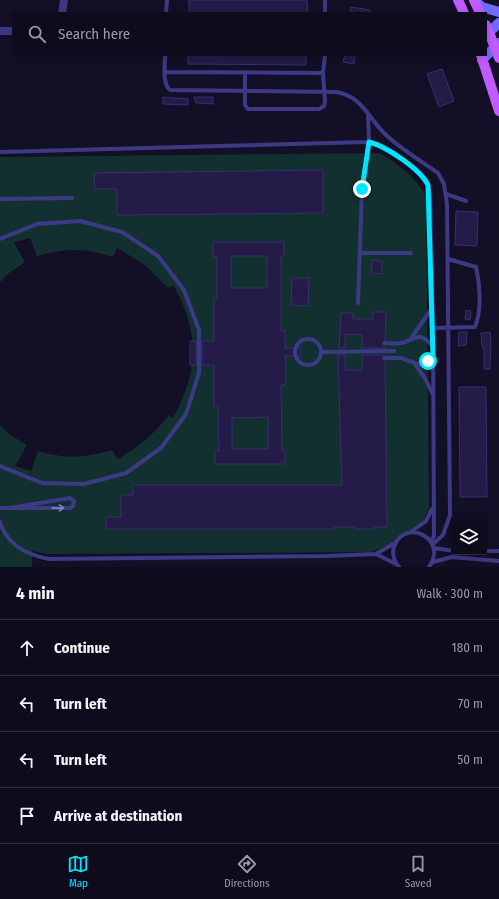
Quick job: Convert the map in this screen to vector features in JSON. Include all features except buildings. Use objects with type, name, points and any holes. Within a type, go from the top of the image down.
[{"type":"main road","points":[[458,0],[464,12]]},
{"type":"main road","points":[[474,0],[482,7],[499,12]]},
{"type":"main road","points":[[474,0],[480,12]]},
{"type":"main road","points":[[499,23],[487,31],[497,45],[499,58]]},
{"type":"main road","points":[[487,54],[497,45]]},
{"type":"main road","points":[[482,58],[499,111]]},
{"type":"street","points":[[62,12],[64,0]]},
{"type":"street","points":[[0,31],[12,31]]},
{"type":"lane","points":[[166,12],[167,0]]},
{"type":"lane","points":[[325,0],[325,12]]},
{"type":"lane","points":[[166,56],[165,72],[167,88],[170,90],[324,92],[346,94],[354,98],[387,136],[438,173],[444,184],[446,194],[448,259],[450,514],[443,535],[432,545]]},
{"type":"lane","points":[[245,73],[245,105],[251,109],[320,109],[324,106],[323,73],[325,56]]},
{"type":"lane","points":[[165,72],[323,73]]},
{"type":"lane","points":[[358,302],[362,189],[369,142],[368,114]]},
{"type":"lane","points":[[0,152],[59,149],[369,142],[386,149],[419,172],[428,185],[433,328],[433,562]]},
{"type":"lane","points":[[446,194],[466,201]]},
{"type":"lane","points":[[0,199],[72,198]]},
{"type":"lane","points":[[0,239],[37,224],[80,221],[122,232],[158,256],[184,290],[199,330],[199,373],[186,414],[161,448],[126,473],[84,484],[42,483],[1,467],[0,473]]},
{"type":"lane","points":[[360,253],[411,253]]},
{"type":"lane","points":[[433,328],[475,327],[479,307],[476,267],[448,259]]},
{"type":"lane","points":[[412,337],[432,307]]},
{"type":"lane","points":[[394,351],[399,344],[412,337],[419,336],[433,347]]},
{"type":"lane","points":[[311,338],[318,343],[322,352],[319,360],[308,365],[297,359],[295,351],[296,346],[302,340],[311,338]]},
{"type":"lane","points":[[385,343],[399,344]]},
{"type":"lane","points":[[322,352],[394,351],[401,358],[420,365],[424,364],[433,356]]},
{"type":"lane","points":[[385,358],[401,358]]},
{"type":"lane","points":[[414,364],[426,380],[433,396]]},
{"type":"lane","points":[[0,508],[47,503],[55,500],[70,498],[74,501],[73,506],[70,508],[18,510],[10,508]]},
{"type":"lane","points":[[0,522],[9,540],[14,544],[32,556],[49,559],[327,556],[376,554],[395,543],[401,536],[409,533],[426,521],[432,512],[433,502]]},
{"type":"lane","points":[[409,533],[422,534],[432,545],[451,550]]},
{"type":"lane","points":[[395,543],[393,557],[397,566]]},
{"type":"lane","points":[[487,551],[499,551]]},
{"type":"lane","points":[[376,554],[397,566]]},
{"type":"lane","points":[[429,567],[433,562],[452,558],[499,561]]},
{"type":"green space","points":[[379,153],[393,161],[412,177],[426,196],[429,508],[423,522],[387,546],[371,552],[46,554],[32,551],[32,567],[0,567],[0,425],[9,434],[27,445],[15,466],[31,471],[38,451],[66,456],[84,456],[112,450],[118,459],[146,440],[169,415],[173,418],[188,384],[192,368],[193,352],[192,336],[188,320],[174,286],[168,288],[145,265],[117,248],[113,257],[93,252],[75,250],[67,250],[37,256],[30,238],[14,242],[25,262],[9,273],[0,282],[0,157]]},
{"type":"route","points":[[362,189],[364,166],[369,142],[386,149],[419,172],[426,179],[430,195],[433,328],[433,356],[428,361]]}]
